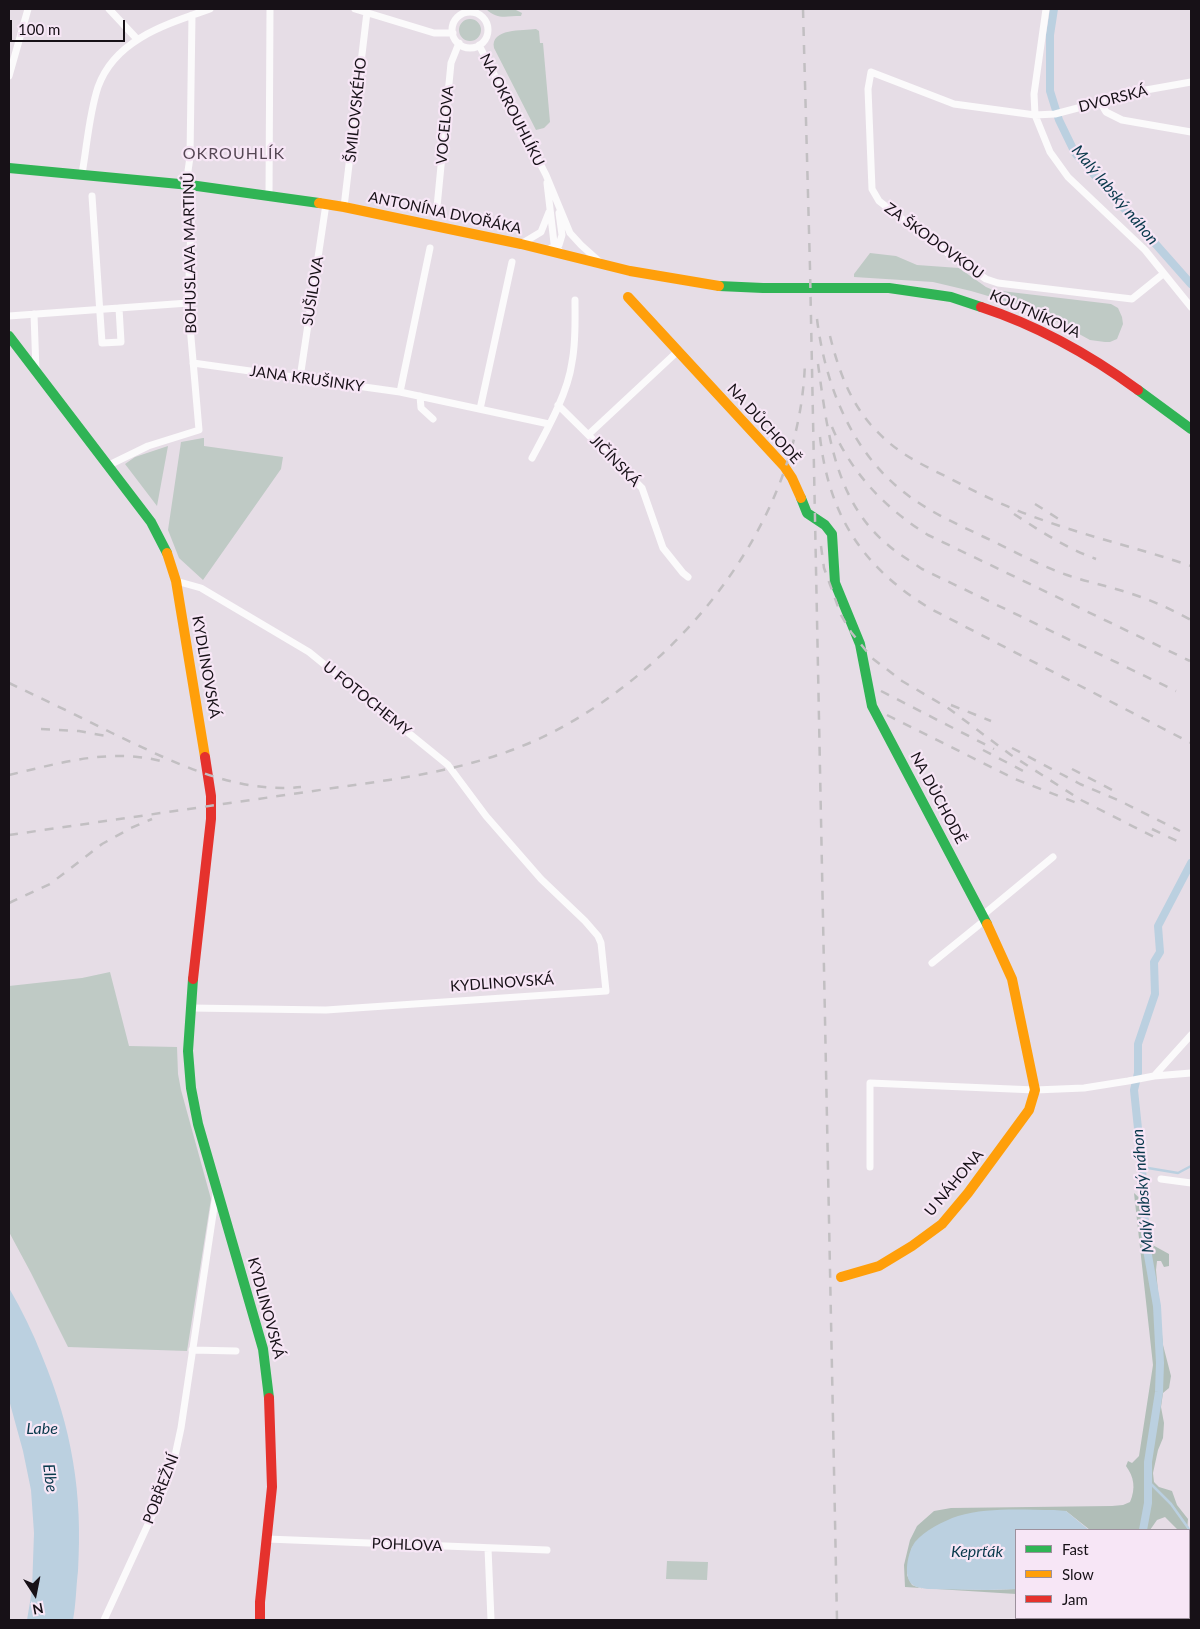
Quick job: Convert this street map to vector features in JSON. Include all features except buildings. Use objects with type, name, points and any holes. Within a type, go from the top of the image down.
[{"type":"street","points":[[9,76],[28,9]]},
{"type":"street","points":[[110,9],[137,39]]},
{"type":"street","points":[[82,174],[98,88],[111,64],[137,39],[163,26],[210,9]]},
{"type":"street","points":[[269,195],[270,9]]},
{"type":"street","points":[[356,9],[434,33],[452,33]]},
{"type":"street","points":[[455,9],[456,18],[452,33],[459,43]]},
{"type":"street","points":[[1046,9],[1034,94],[1035,115],[1050,152],[1068,177],[1139,244],[1191,307]]},
{"type":"street","name":"NA OKROUHLÍKU","points":[[456,18],[470,10],[482,16],[488,26],[486,38],[479,45],[468,47],[459,43]]},
{"type":"street","name":"ŠMILOVSKÉHO","points":[[344,207],[367,12]]},
{"type":"street","name":"BOHUSLAVA MARTINŮ","points":[[107,466],[148,446],[199,430],[188,303],[192,204],[188,170],[190,157],[192,15]]},
{"type":"street","name":"VOCELOVA","points":[[437,208],[451,63],[459,43]]},
{"type":"street","name":"NA OKROUHLÍKU","points":[[479,45],[546,175],[570,233],[603,265]]},
{"type":"street","name":"ZA ŠKODOVKOU","points":[[1035,115],[954,104],[871,72],[868,89],[872,189],[878,201],[933,243],[986,279],[998,284],[1132,299],[1163,274]]},
{"type":"street","name":"DVORSKÁ","points":[[1035,115],[1055,114],[1146,90],[1191,82]]},
{"type":"street","points":[[1100,102],[1106,112],[1122,120],[1191,132]]},
{"type":"street","name":"ANTONÍNA DVOŘÁKA","points":[[9,168],[190,185],[344,207],[521,244],[551,248],[566,255],[603,265],[685,282],[763,288],[873,287]]},
{"type":"street","name":"NA OKROUHLÍKU","points":[[546,175],[553,236],[551,248]]},
{"type":"street","points":[[92,196],[102,343],[121,342],[119,308]]},
{"type":"street","points":[[551,248],[559,245],[562,238],[558,202]]},
{"type":"street","name":"SUŠILOVA","points":[[300,378],[326,204]]},
{"type":"street","points":[[521,244],[541,232],[550,210]]},
{"type":"street","points":[[400,392],[430,248]]},
{"type":"street","points":[[480,409],[512,262]]},
{"type":"street","name":"KOUTNÍKOVA","points":[[873,287],[951,297],[993,310],[1043,330],[1078,349],[1117,374],[1191,429]]},
{"type":"street","name":"NA DŮCHODĚ","points":[[628,297],[784,466],[792,478],[807,513],[831,532],[835,583],[860,644],[872,706],[984,918],[1012,979],[1034,1090]]},
{"type":"street","points":[[532,458],[558,405],[572,363],[575,300]]},
{"type":"street","points":[[9,316],[188,303]]},
{"type":"street","points":[[34,314],[36,373]]},
{"type":"street","name":"KYDLINOVSKÁ","points":[[9,336],[151,522],[168,557],[176,581],[212,806],[190,1008],[188,1051],[191,1088],[198,1124],[264,1349],[270,1404],[272,1487],[260,1602],[260,1620]]},
{"type":"street","points":[[589,434],[678,351]]},
{"type":"street","name":"JANA KRUŠINKY","points":[[193,363],[400,392],[549,424]]},
{"type":"street","points":[[420,396],[421,408],[433,419]]},
{"type":"street","name":"JIČÍNSKÁ","points":[[558,405],[642,488],[663,548],[688,577]]},
{"type":"street","name":"U FOTOCHEMY","points":[[176,581],[201,588],[310,652],[448,765],[486,816],[525,861],[541,879],[569,904],[598,936],[601,942],[606,991]]},
{"type":"street","points":[[932,962],[1053,857]]},
{"type":"street","name":"KYDLINOVSKÁ","points":[[190,1008],[326,1010],[606,991]]},
{"type":"street","points":[[1154,1076],[1191,1035]]},
{"type":"street","points":[[870,1167],[870,1083],[1034,1090],[1084,1088],[1154,1076],[1191,1073]]},
{"type":"street","name":"U NÁHONA","points":[[841,1278],[879,1266],[912,1246],[942,1224],[968,1193],[1029,1110],[1034,1090]]},
{"type":"street","points":[[1161,1179],[1191,1182]]},
{"type":"street","name":"POBŘEŽNÍ","points":[[104,1620],[173,1466],[182,1428],[217,1188]]},
{"type":"street","points":[[192,1350],[236,1351]]},
{"type":"street","name":"POHLOVA","points":[[267,1539],[547,1550]]},
{"type":"street","points":[[488,1548],[491,1620]]},
{"type":"shaded area","points":[[486,9],[514,9],[522,13],[521,16],[502,17],[494,15]]},
{"type":"shaded area","points":[[470,19],[478,22],[481,30],[478,38],[470,41],[462,38],[459,30],[462,22]]},
{"type":"shaded area","points":[[536,29],[539,31],[540,43],[543,43],[550,122],[544,128],[536,130],[494,48],[494,42],[502,34]]},
{"type":"shaded area","points":[[870,253],[896,256],[917,265],[959,268],[993,290],[1111,304],[1118,308],[1123,324],[1117,339],[1110,342],[1090,340],[1030,307],[971,291],[933,282],[854,277],[854,274]]},
{"type":"shaded area","points":[[204,438],[204,446],[283,457],[281,469],[203,580],[179,558],[168,530],[181,442]]},
{"type":"shaded area","points":[[168,446],[157,506],[125,464],[135,457]]},
{"type":"shaded area","points":[[110,972],[129,1046],[177,1047],[178,1074],[181,1090],[211,1199],[187,1351],[68,1347],[9,1232],[9,986],[82,978]]},
{"type":"shaded area","points":[[1134,1193],[1147,1205],[1149,1243],[1169,1254],[1169,1266],[1164,1267],[1161,1261],[1157,1261],[1156,1270],[1163,1345],[1171,1376],[1169,1388],[1163,1393],[1161,1407],[1164,1423],[1163,1438],[1158,1450],[1153,1473],[1154,1482],[1159,1487],[1172,1491],[1177,1505],[1188,1519],[1187,1529],[1177,1529],[1165,1517],[1157,1520],[1151,1529],[1089,1529],[1066,1511],[985,1512],[912,1547],[907,1575],[912,1585],[920,1588],[905,1587],[904,1565],[910,1540],[917,1526],[934,1511],[951,1508],[1112,1506],[1130,1502],[1133,1483],[1131,1474],[1126,1466],[1128,1461],[1132,1463],[1139,1456],[1153,1365]]},
{"type":"shaded area","points":[[667,1561],[708,1562],[707,1580],[666,1579]]},
{"type":"shaded area","points":[[922,1588],[1015,1589],[1015,1594]]},
{"type":"water","name":"Labe","points":[[9,1288],[39,1347],[68,1435],[77,1488],[79,1515],[78,1571],[73,1620],[27,1620],[32,1590],[34,1533],[31,1490],[9,1400]]},
{"type":"water","name":"Keprťák","points":[[981,1511],[1066,1511],[1088,1529],[1015,1529],[1015,1589],[928,1589],[916,1587],[910,1582],[907,1571],[908,1558],[912,1546],[923,1534],[958,1516]]},
{"type":"waterway","name":"Malý labský náhon","points":[[1054,9],[1050,35],[1050,91],[1059,120],[1075,153],[1191,284]]},
{"type":"waterway","name":"Malý labský náhon","points":[[1143,1529],[1148,1503],[1148,1462],[1159,1392],[1160,1363],[1157,1306],[1146,1244],[1142,1167],[1134,1090],[1138,1073],[1138,1044],[1155,994],[1154,962],[1160,952],[1158,926],[1191,863]]},
{"type":"waterway","points":[[1142,1167],[1178,1173],[1191,1166]]},
{"type":"waterway","points":[[1149,1482],[1171,1504],[1189,1529]]},
{"type":"railway","points":[[803,9],[810,268],[837,1620]]},
{"type":"railway","points":[[817,319],[827,368],[834,392],[844,415],[870,458],[905,493],[943,517],[1046,567],[1145,599],[1191,620]]},
{"type":"railway","points":[[830,336],[841,372],[856,405],[880,435],[907,456],[981,494],[1036,518],[1191,566]]},
{"type":"railway","points":[[9,835],[389,780],[432,772],[495,756],[555,731],[604,701],[650,665],[692,624],[729,578],[759,527],[783,474],[799,418],[805,361]]},
{"type":"railway","points":[[818,364],[830,438],[844,485],[870,527],[888,545],[922,569],[1176,691]]},
{"type":"railway","points":[[832,427],[849,460],[871,488],[898,514],[928,535],[1190,661]]},
{"type":"railway","points":[[820,437],[825,465],[841,515],[853,537],[886,576],[931,609],[1191,743]]},
{"type":"railway","points":[[1035,504],[1065,523]]},
{"type":"railway","points":[[1014,514],[1043,533],[1096,559]]},
{"type":"railway","points":[[821,546],[824,568],[841,615],[851,632],[872,658],[902,681],[948,708],[1011,755],[1081,800],[1156,838]]},
{"type":"railway","points":[[9,683],[157,754],[203,773],[252,785],[276,788],[301,787]]},
{"type":"railway","points":[[881,691],[994,749]]},
{"type":"railway","points":[[951,705],[991,721]]},
{"type":"railway","points":[[887,715],[1015,779],[1077,803]]},
{"type":"railway","points":[[41,729],[79,731],[111,737]]},
{"type":"railway","points":[[1012,748],[1080,784],[1118,800],[1180,831]]},
{"type":"railway","points":[[983,750],[1027,773]]},
{"type":"railway","points":[[9,775],[66,762],[104,757],[142,757],[161,761]]},
{"type":"railway","points":[[1072,769],[1116,792]]},
{"type":"railway","points":[[9,903],[50,884],[102,844],[152,819]]},
{"type":"railway","points":[[1152,829],[1179,842]]},
{"type":"traffic: fast","points":[[9,168],[190,185],[319,203]]},
{"type":"traffic: fast","points":[[719,286],[889,288],[951,297],[981,307]]},
{"type":"traffic: fast","points":[[9,336],[151,522],[167,553]]},
{"type":"traffic: fast","points":[[1138,390],[1191,429]]},
{"type":"traffic: fast","points":[[801,498],[807,513],[825,525],[832,534],[835,583],[860,644],[872,706],[987,924]]},
{"type":"traffic: fast","points":[[193,979],[188,1051],[191,1088],[198,1124],[263,1349],[269,1398]]},
{"type":"traffic: slow","points":[[319,203],[521,244],[630,271],[719,286]]},
{"type":"traffic: slow","points":[[628,297],[784,466],[801,498]]},
{"type":"traffic: slow","points":[[167,553],[176,581],[205,757]]},
{"type":"traffic: slow","points":[[841,1277],[879,1266],[912,1246],[942,1224],[968,1193],[1029,1110],[1035,1090],[1012,979],[987,924]]},
{"type":"traffic: jam","points":[[981,307],[1023,323],[1063,342],[1138,390]]},
{"type":"traffic: jam","points":[[193,979],[211,819],[211,796],[205,757]]},
{"type":"traffic: jam","points":[[260,1620],[260,1602],[272,1487],[269,1398]]},
{"type":"district","name":"OKROUHLÍK","points":[[234,154]]},
{"type":"water label","name":"Elbe","points":[[50,1478]]}]
